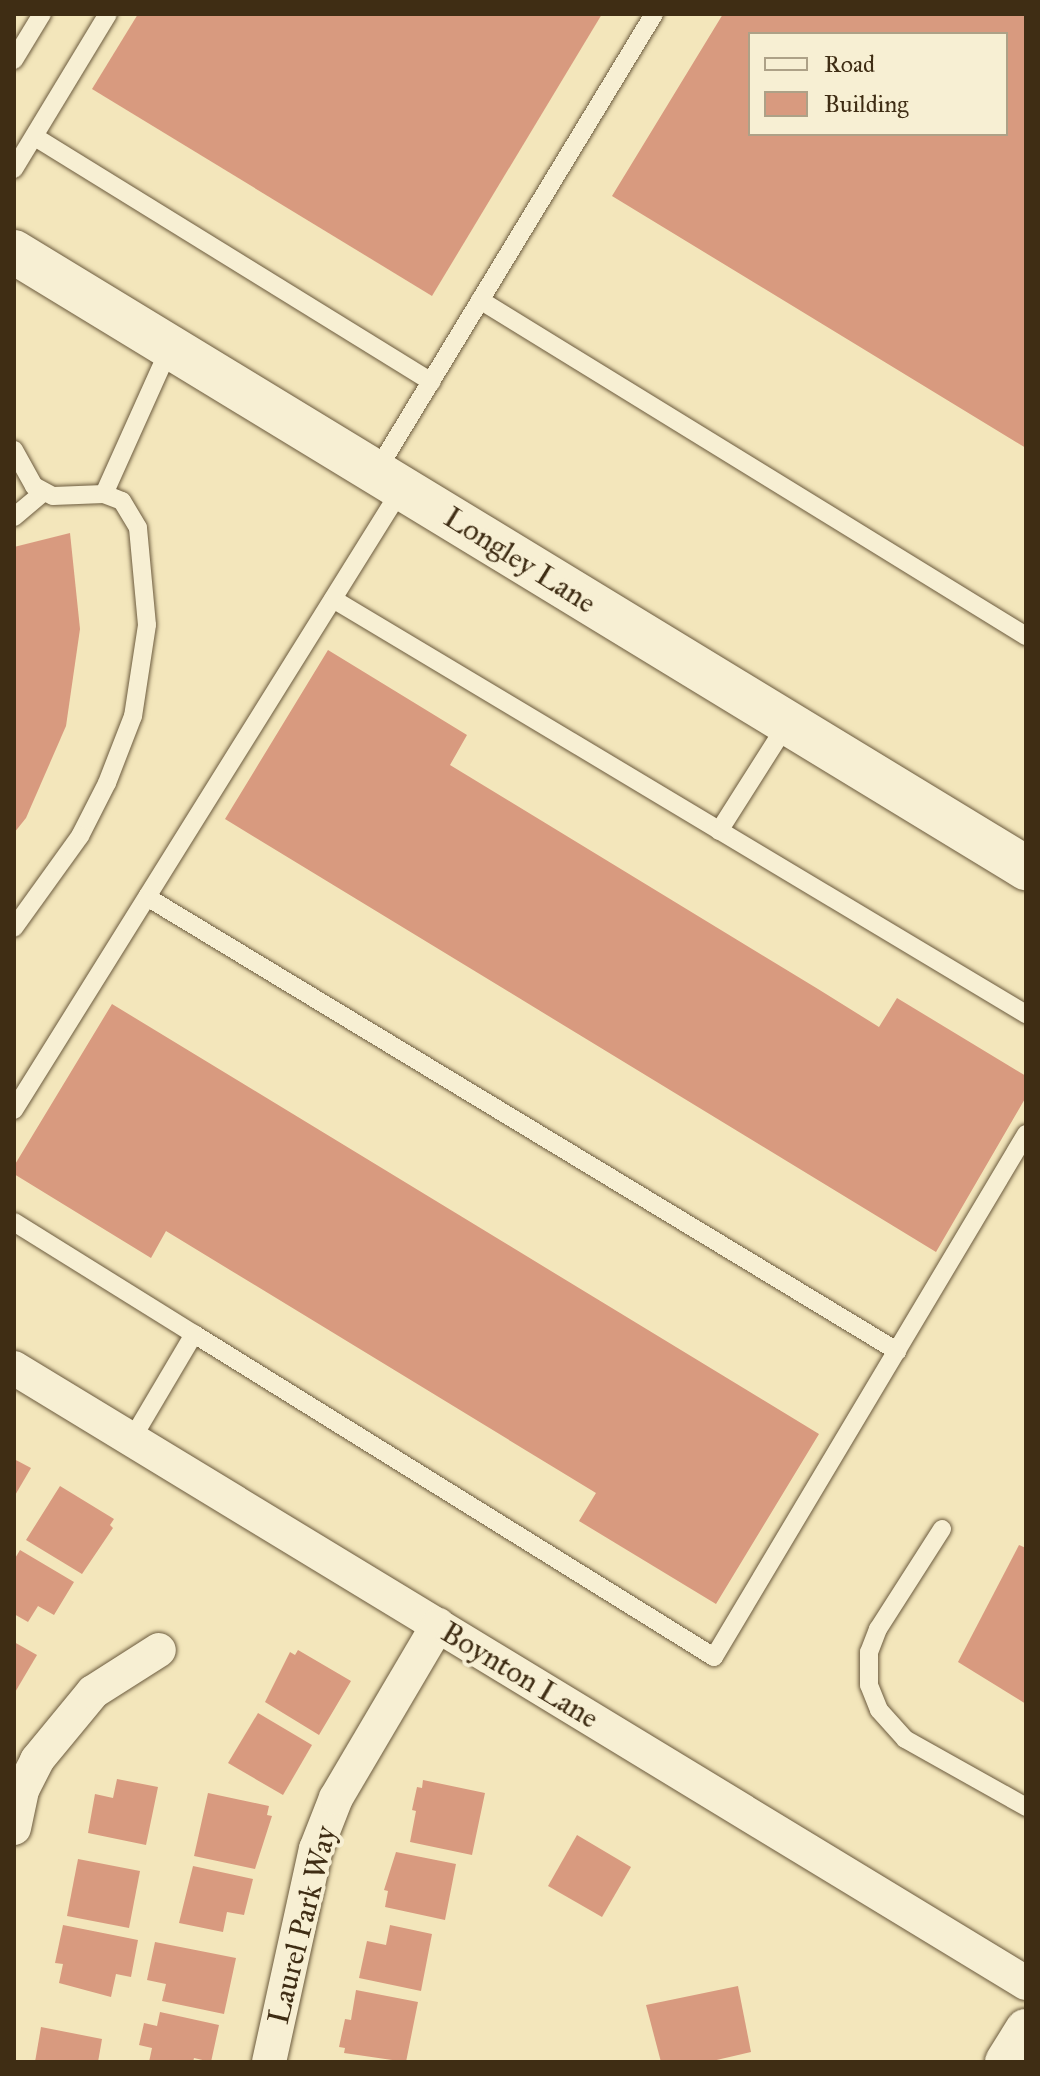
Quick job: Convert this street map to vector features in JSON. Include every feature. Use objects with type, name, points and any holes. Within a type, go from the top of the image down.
[{"type":"main road","name":"Longley Lane","points":[[14,252],[1026,868]]},
{"type":"street","name":"Boynton Lane","points":[[14,1368],[1026,1983]]},
{"type":"street","name":"Laurel Park Way","points":[[269,2062],[316,1849],[336,1798],[438,1625]]},
{"type":"street","points":[[14,1828],[22,1790],[37,1760],[93,1692],[159,1650]]},
{"type":"street","points":[[1006,2062],[1026,2030]]},
{"type":"lane","points":[[14,60],[42,14]]},
{"type":"lane","points":[[14,169],[108,14]]},
{"type":"lane","points":[[14,1110],[333,599],[431,382],[654,14]]},
{"type":"lane","points":[[35,137],[431,382]]},
{"type":"lane","points":[[480,300],[1026,636]]},
{"type":"lane","points":[[104,494],[170,347]]},
{"type":"lane","points":[[14,450],[34,486],[44,492],[53,496],[104,494],[122,501],[138,528],[147,625],[133,716],[80,836],[14,928]]},
{"type":"lane","points":[[14,517],[44,492]]},
{"type":"lane","points":[[333,599],[1026,1014]]},
{"type":"lane","points":[[719,831],[787,724]]},
{"type":"lane","points":[[147,897],[897,1351]]},
{"type":"lane","points":[[14,1222],[714,1657],[1026,1134]]},
{"type":"lane","points":[[132,1439],[194,1334]]},
{"type":"lane","points":[[942,1529],[878,1629],[869,1652],[869,1685],[879,1710],[905,1739],[1026,1807]]},
{"type":"building","points":[[138,14],[602,14],[432,296],[92,89]]},
{"type":"building","points":[[723,14],[1026,14],[1026,448],[612,196]]},
{"type":"building","points":[[70,533],[80,629],[66,726],[26,818],[14,833],[14,547]]},
{"type":"building","points":[[328,650],[467,735],[450,765],[879,1027],[897,998],[1026,1076],[1026,1097],[936,1252],[225,819]]},
{"type":"building","points":[[112,1004],[819,1434],[716,1604],[579,1521],[596,1493],[166,1231],[151,1258],[14,1174],[14,1166]]},
{"type":"building","points":[[14,1459],[31,1468],[14,1497]]},
{"type":"building","points":[[60,1486],[114,1519],[110,1525],[113,1528],[82,1574],[26,1540]]},
{"type":"building","points":[[1019,1545],[1026,1548],[1026,1704],[958,1662]]},
{"type":"building","points":[[20,1550],[74,1582],[54,1615],[38,1606],[28,1622],[14,1614],[14,1560]]},
{"type":"building","points":[[14,1642],[37,1655],[14,1694]]},
{"type":"building","points":[[298,1650],[351,1681],[319,1735],[265,1702],[290,1652],[295,1655]]},
{"type":"building","points":[[258,1713],[312,1745],[283,1795],[228,1763]]},
{"type":"building","points":[[117,1779],[158,1787],[146,1845],[88,1833],[95,1794],[113,1798]]},
{"type":"building","points":[[423,1780],[485,1793],[472,1855],[410,1842],[416,1811],[412,1810],[417,1787],[422,1788]]},
{"type":"building","points":[[208,1793],[269,1806],[267,1815],[272,1816],[255,1869],[194,1856]]},
{"type":"building","points":[[577,1835],[631,1867],[602,1917],[548,1886]]},
{"type":"building","points":[[396,1852],[456,1864],[445,1920],[385,1907],[388,1891],[384,1890]]},
{"type":"building","points":[[78,1859],[140,1871],[129,1928],[67,1916]]},
{"type":"building","points":[[193,1866],[253,1879],[244,1915],[227,1912],[223,1932],[179,1923]]},
{"type":"building","points":[[63,1925],[138,1940],[131,1977],[116,1974],[111,1997],[59,1983],[63,1964],[55,1963]]},
{"type":"building","points":[[390,1925],[432,1934],[421,1991],[359,1978],[367,1941],[386,1945]]},
{"type":"building","points":[[155,1942],[236,1958],[224,2014],[162,2001],[166,1984],[147,1980]]},
{"type":"building","points":[[738,1986],[751,2052],[708,2062],[661,2062],[646,2005]]},
{"type":"building","points":[[356,1990],[418,2002],[406,2062],[344,2053],[345,2048],[339,2047],[345,2019],[351,2020]]},
{"type":"building","points":[[160,2012],[219,2025],[211,2062],[194,2058],[193,2062],[149,2062],[152,2048],[139,2045],[144,2023],[157,2026]]},
{"type":"building","points":[[41,2027],[102,2039],[98,2062],[35,2062]]}]
